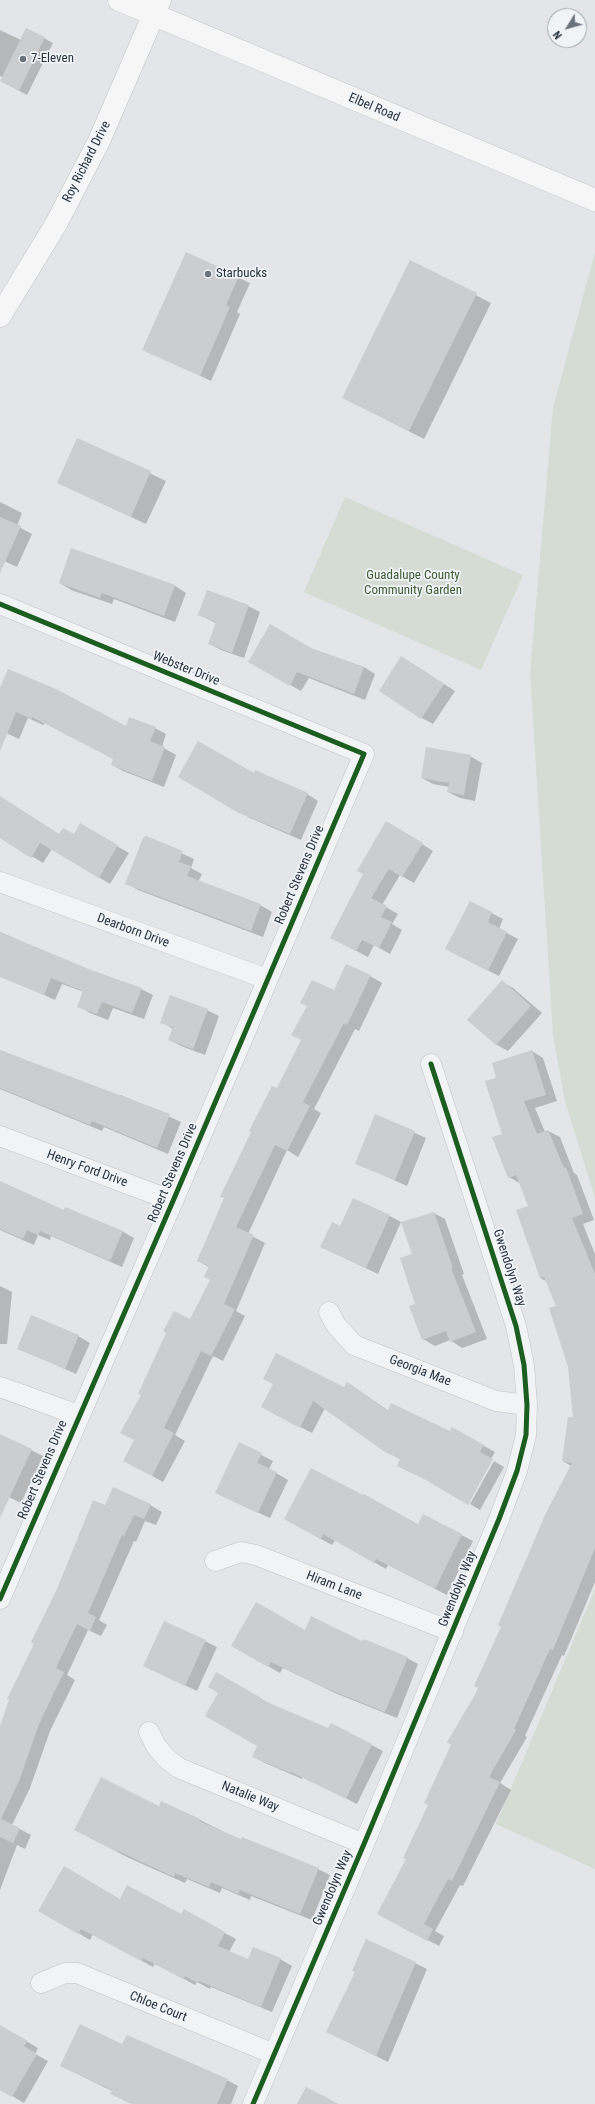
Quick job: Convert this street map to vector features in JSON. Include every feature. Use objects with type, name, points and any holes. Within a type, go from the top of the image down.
[{"type":"street","name":"Elbel Road","points":[[119,0],[157,8],[592,199]]},
{"type":"street","name":"Roy Richard Drive","points":[[0,316],[56,224],[99,141],[157,8]]},
{"type":"street","name":"Webster Drive","points":[[0,604],[364,754]]},
{"type":"street","name":"Robert Stevens Drive","points":[[0,1599],[78,1415],[173,1201],[364,754]]},
{"type":"street","name":"Dearborn Drive","points":[[0,882],[267,979]]},
{"type":"street","name":"Gwendolyn Way","points":[[253,2104],[453,1632],[517,1472],[526,1435],[527,1405],[524,1365],[516,1326],[431,1064]]},
{"type":"street","name":"Henry Ford Drive","points":[[0,1136],[173,1201]]},
{"type":"street","name":"Georgia Mae","points":[[329,1312],[336,1325],[354,1345],[496,1400],[527,1405]]},
{"type":"street","points":[[0,1387],[78,1415]]},
{"type":"street","name":"Hiram Lane","points":[[215,1561],[241,1552],[256,1555],[453,1632]]},
{"type":"street","name":"Natalie Way","points":[[149,1732],[162,1752],[179,1768],[364,1844]]},
{"type":"street","name":"Chloe Court","points":[[41,1983],[65,1973],[77,1973],[274,2054]]},
{"type":"green space","points":[[595,252],[595,1198],[565,1101],[553,1035],[530,673],[553,408]]},
{"type":"green space","name":"Guadalupe County Community Garden","points":[[345,497],[523,575],[481,670],[304,592]]},
{"type":"green space","points":[[595,1589],[595,1869],[496,1824]]},
{"type":"building","name":"7-Eleven","points":[[26,28],[45,37],[19,91],[0,81]]},
{"type":"building","points":[[186,252],[239,276],[226,305],[230,307],[200,376],[142,350]]},
{"type":"building","points":[[410,260],[477,293],[409,431],[342,398]]},
{"type":"building","points":[[77,438],[151,471],[131,517],[57,483]]},
{"type":"building","points":[[0,517],[21,526],[0,573]]},
{"type":"building","points":[[71,548],[175,585],[164,616],[102,593],[100,598],[59,583]]},
{"type":"building","points":[[207,590],[249,605],[232,653],[208,644],[216,622],[198,615]]},
{"type":"building","points":[[270,624],[311,648],[364,667],[354,694],[297,672],[290,686],[248,662]]},
{"type":"building","points":[[401,656],[444,684],[421,719],[379,691]]},
{"type":"building","points":[[8,669],[56,689],[126,726],[129,717],[156,727],[150,741],[165,747],[152,781],[111,765],[113,759],[32,717],[32,719],[16,712],[0,751],[0,688]]},
{"type":"building","points":[[198,741],[254,773],[255,770],[308,793],[290,834],[237,812],[178,777]]},
{"type":"building","points":[[426,747],[471,755],[464,795],[447,792],[449,783],[421,778]]},
{"type":"building","points":[[0,796],[59,834],[63,828],[74,834],[80,823],[118,845],[99,878],[40,843],[31,858],[0,838]]},
{"type":"building","points":[[386,821],[423,843],[402,877],[389,869],[371,898],[387,906],[381,917],[392,922],[379,948],[362,940],[356,951],[330,938],[363,874],[357,871]]},
{"type":"building","points":[[146,836],[183,851],[179,862],[191,866],[187,876],[261,904],[251,931],[125,884],[143,838]]},
{"type":"building","points":[[470,901],[492,912],[488,922],[507,932],[488,971],[445,949]]},
{"type":"building","points":[[0,932],[91,970],[142,988],[132,1013],[102,1002],[97,1014],[77,1007],[83,991],[51,978],[44,995],[0,977]]},
{"type":"building","points":[[346,964],[371,975],[347,1025],[344,1023],[303,1102],[310,1106],[287,1151],[275,1145],[236,1227],[254,1235],[224,1304],[235,1309],[211,1356],[201,1351],[164,1428],[174,1433],[152,1476],[123,1461],[134,1440],[120,1433],[141,1395],[138,1394],[166,1333],[163,1331],[174,1311],[190,1319],[210,1280],[204,1277],[209,1266],[197,1261],[224,1198],[220,1197],[251,1132],[249,1131],[272,1086],[277,1088],[301,1040],[291,1035],[307,1006],[300,1003],[312,980],[334,990]]},
{"type":"building","points":[[502,980],[531,1006],[496,1045],[467,1020]]},
{"type":"building","points":[[170,995],[208,1009],[193,1049],[168,1040],[173,1027],[160,1023]]},
{"type":"building","points":[[0,1050],[170,1114],[157,1148],[92,1121],[90,1125],[0,1088]]},
{"type":"building","points":[[532,1050],[546,1095],[524,1101],[537,1134],[548,1130],[564,1168],[566,1167],[583,1214],[572,1218],[595,1274],[595,1548],[553,1650],[550,1649],[514,1729],[516,1730],[489,1777],[500,1782],[452,1881],[448,1879],[424,1924],[433,1929],[427,1941],[377,1914],[406,1859],[403,1858],[428,1805],[424,1803],[451,1745],[447,1742],[479,1688],[474,1686],[501,1627],[498,1625],[546,1513],[572,1463],[562,1461],[568,1417],[573,1417],[568,1367],[549,1308],[556,1306],[544,1277],[540,1278],[516,1210],[528,1206],[516,1175],[508,1178],[492,1137],[502,1134],[485,1081],[496,1078],[492,1063]]},
{"type":"building","points":[[375,1114],[415,1131],[395,1180],[355,1164]]},
{"type":"building","points":[[0,1181],[64,1210],[65,1207],[123,1231],[110,1261],[40,1231],[38,1235],[27,1230],[23,1239],[0,1229]]},
{"type":"building","points":[[353,1198],[390,1215],[366,1268],[320,1247],[332,1222],[340,1226]]},
{"type":"building","points":[[434,1212],[453,1268],[451,1268],[476,1332],[450,1342],[446,1331],[422,1340],[409,1306],[415,1304],[400,1258],[412,1254],[401,1222]]},
{"type":"building","points":[[31,1315],[79,1335],[65,1369],[17,1349]]},
{"type":"building","points":[[276,1353],[344,1387],[347,1382],[388,1411],[391,1403],[450,1431],[452,1427],[484,1445],[480,1452],[493,1459],[468,1505],[424,1479],[397,1466],[400,1459],[385,1452],[313,1401],[300,1428],[261,1407],[273,1384],[263,1379]]},
{"type":"building","points":[[0,1434],[32,1449],[0,1518]]},
{"type":"building","points":[[239,1442],[262,1453],[257,1463],[277,1472],[258,1513],[215,1493]]},
{"type":"building","points":[[311,1468],[363,1495],[364,1494],[418,1524],[423,1514],[462,1534],[435,1589],[376,1559],[374,1563],[323,1534],[321,1539],[284,1519]]},
{"type":"building","points":[[113,1487],[151,1504],[144,1519],[134,1515],[124,1536],[122,1535],[88,1613],[96,1617],[90,1631],[77,1624],[56,1668],[64,1672],[39,1724],[19,1781],[1,1819],[20,1828],[13,1843],[0,1837],[0,1726],[9,1700],[7,1699],[34,1644],[31,1642],[57,1589],[93,1500],[105,1505]]},
{"type":"building","points":[[256,1602],[305,1630],[311,1616],[362,1641],[364,1639],[408,1657],[385,1712],[323,1687],[271,1662],[268,1667],[231,1646]]},
{"type":"building","points":[[164,1621],[206,1640],[185,1686],[143,1666]]},
{"type":"building","points":[[216,1672],[261,1698],[260,1699],[328,1728],[331,1723],[372,1744],[346,1799],[291,1772],[252,1757],[257,1746],[205,1716],[218,1693],[208,1687]]},
{"type":"building","points":[[101,1777],[159,1806],[161,1801],[200,1819],[199,1821],[241,1839],[242,1837],[319,1868],[300,1914],[240,1890],[238,1894],[211,1882],[209,1887],[175,1873],[174,1877],[118,1851],[117,1852],[74,1830]]},
{"type":"building","points":[[64,1866],[120,1899],[127,1885],[181,1914],[184,1909],[225,1932],[218,1946],[248,1959],[253,1947],[281,1958],[261,2007],[199,1981],[198,1983],[185,1976],[183,1979],[143,1958],[141,1961],[81,1929],[78,1934],[38,1911]]},
{"type":"building","points":[[366,1939],[416,1962],[376,2056],[326,2032],[355,1972],[352,1971]]},
{"type":"building","points":[[80,2024],[122,2044],[127,2035],[228,2079],[217,2104],[132,2104],[110,2094],[112,2090],[60,2066]]},
{"type":"building","points":[[0,2025],[28,2041],[24,2046],[37,2054],[12,2097],[0,2090]]},
{"type":"building","points":[[306,2087],[339,2104],[297,2104]]},
{"type":"cycle path","points":[[0,604],[364,754],[173,1201],[0,1599]]},
{"type":"cycle path","points":[[253,2104],[364,1844],[499,1519],[517,1471],[526,1435],[527,1405],[524,1365],[516,1326],[431,1064]]},
{"type":"place","name":"7-Eleven","points":[[23,59]]},
{"type":"place","name":"Starbucks","points":[[208,274]]}]
